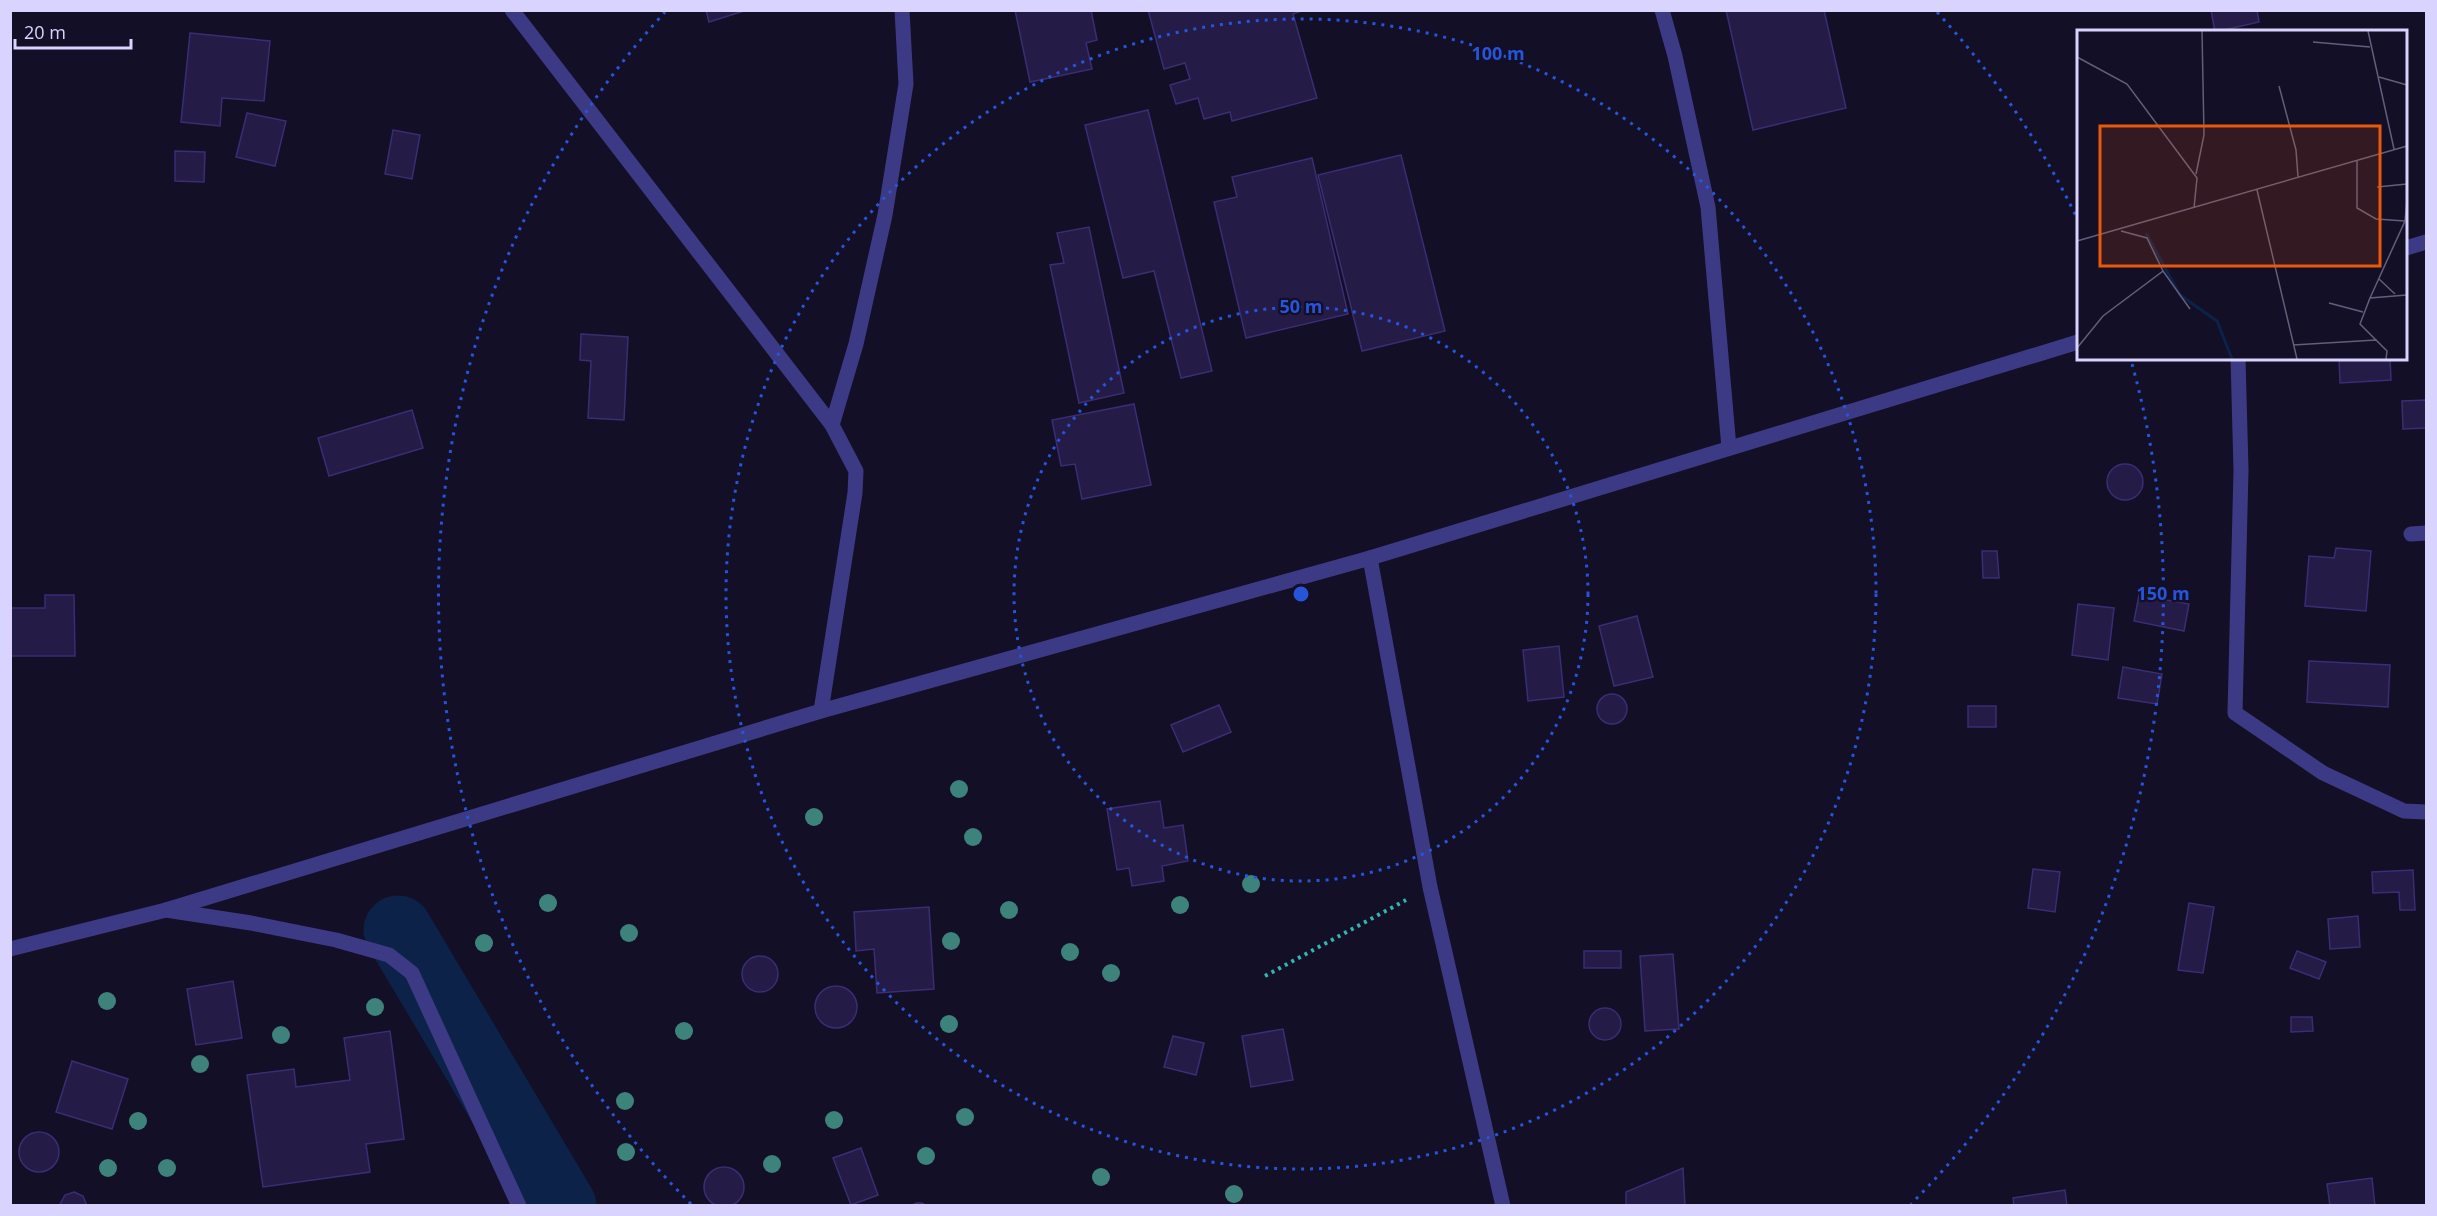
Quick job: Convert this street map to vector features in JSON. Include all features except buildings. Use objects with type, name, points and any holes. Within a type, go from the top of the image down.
[{"type":"street","points":[[512,10],[832,425],[856,471],[855,493],[821,711]]},
{"type":"street","points":[[832,425],[856,344],[885,215],[906,84],[902,10]]},
{"type":"street","points":[[1662,10],[1675,56],[1708,207],[1729,448]]},
{"type":"street","points":[[2407,248],[2427,242]]},
{"type":"street","points":[[10,949],[166,910],[821,711],[1370,558],[2077,343]]},
{"type":"street","points":[[2238,360],[2241,470],[2235,712],[2323,773],[2404,811],[2427,812]]},
{"type":"street","points":[[2411,534],[2427,533]]},
{"type":"street","points":[[1370,558],[1430,887],[1503,1206]]},
{"type":"street","points":[[166,910],[251,922],[336,940],[388,955],[412,974],[519,1206]]},
{"type":"path","points":[[1265,976],[1430,887]]},
{"type":"waterway","points":[[398,930],[562,1206]]}]
